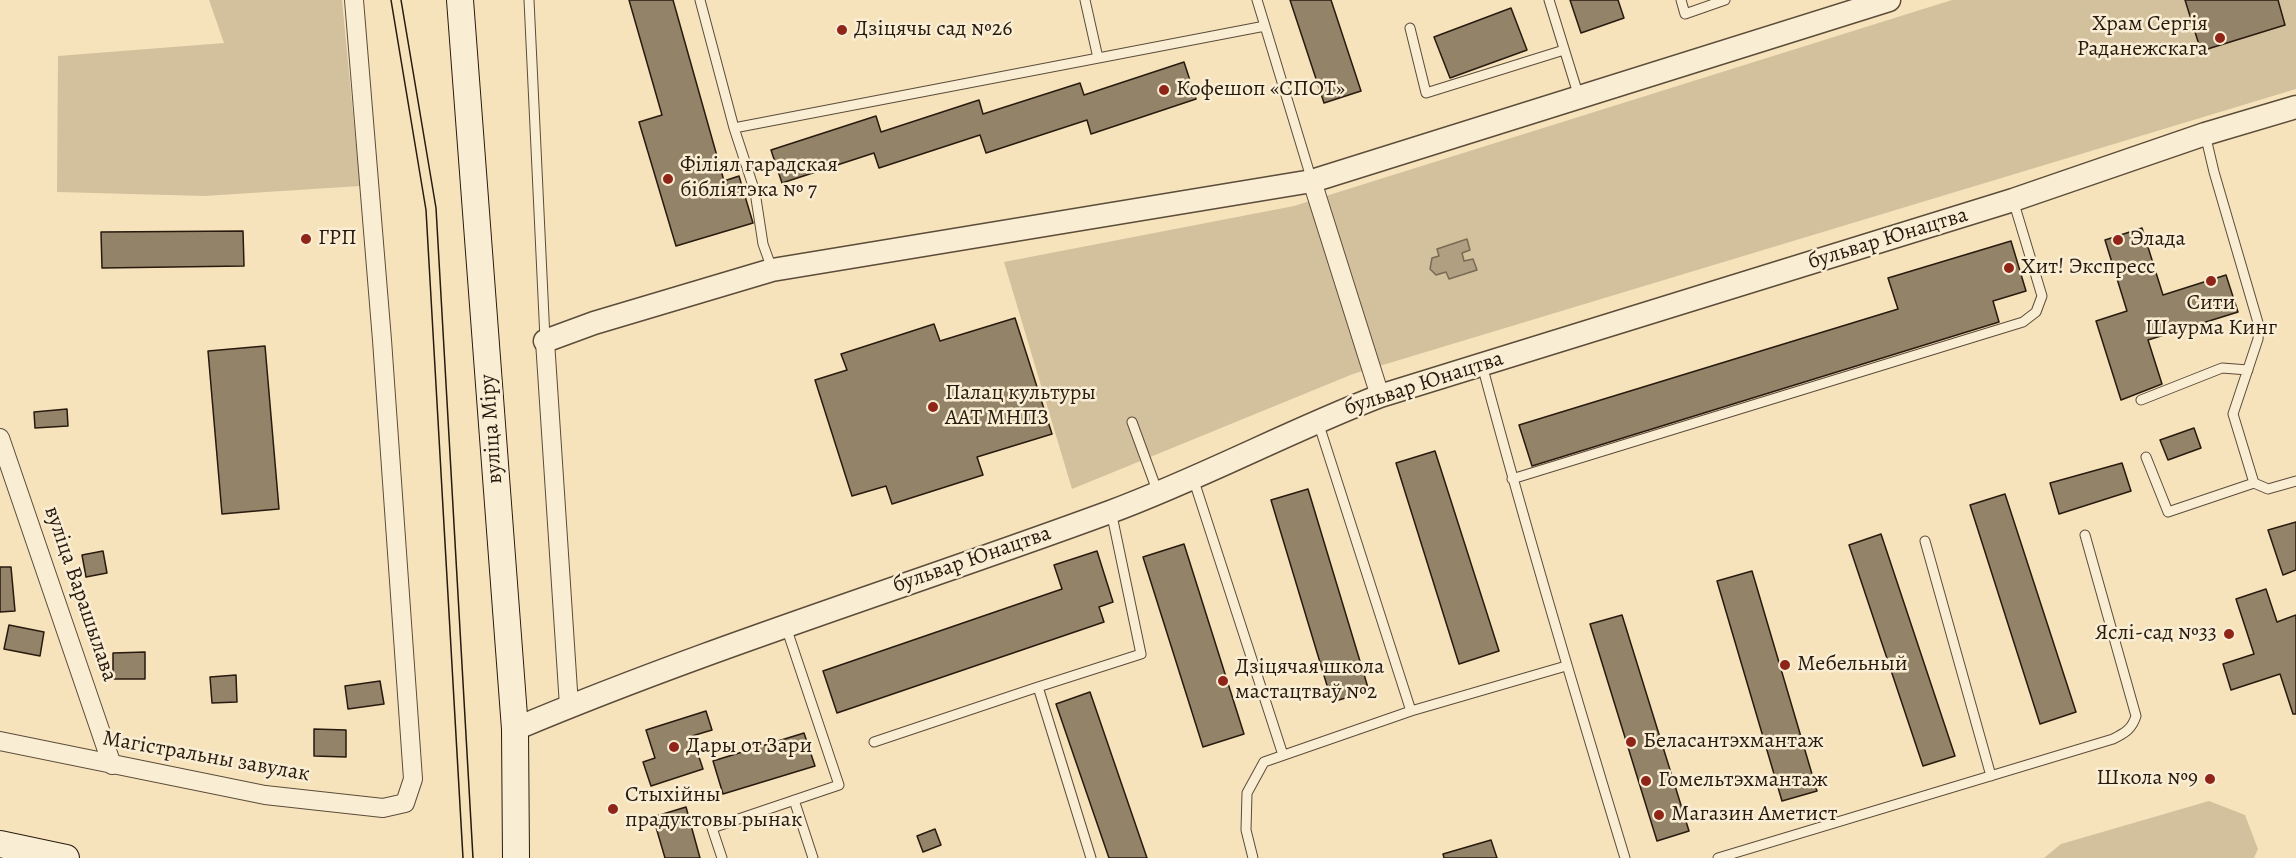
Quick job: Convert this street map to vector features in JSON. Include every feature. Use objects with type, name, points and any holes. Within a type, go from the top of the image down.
[{"type":"main road","name":"вуліца Міру","points":[[460,0],[515,729],[516,858]]},
{"type":"main road","points":[[0,844],[66,858]]},
{"type":"street","name":"Магістральны завулак","points":[[0,741],[265,795],[383,808],[405,803],[413,779],[354,0]]},
{"type":"street","points":[[569,706],[545,341],[594,323],[772,270],[1312,181],[1836,12],[1889,0]]},
{"type":"street","name":"бульвар Юнацтва","points":[[515,729],[569,706],[786,624],[1158,493],[1317,420],[1380,396],[2013,200],[2205,134],[2296,107]]},
{"type":"street","points":[[1312,181],[1380,396]]},
{"type":"street","name":"вуліца Варашылава","points":[[0,438],[112,765]]},
{"type":"lane","points":[[529,0],[545,341]]},
{"type":"lane","points":[[700,0],[734,128],[756,192],[763,244],[772,270]]},
{"type":"lane","points":[[1085,0],[1098,58]]},
{"type":"lane","points":[[1257,0],[1312,181]]},
{"type":"lane","points":[[1549,0],[1578,97]]},
{"type":"lane","points":[[1681,0],[1685,14],[1725,0]]},
{"type":"lane","points":[[734,128],[1264,26]]},
{"type":"lane","points":[[1410,28],[1426,93],[1564,50]]},
{"type":"lane","points":[[2205,134],[2259,326],[2258,339],[2233,414],[2254,483]]},
{"type":"lane","points":[[1512,479],[2023,322],[2036,312],[2042,296],[2013,200]]},
{"type":"lane","points":[[1482,364],[1512,479],[1566,666],[1625,858]]},
{"type":"lane","points":[[2141,400],[2222,368],[2248,370]]},
{"type":"lane","points":[[1317,420],[1410,711]]},
{"type":"lane","points":[[1132,422],[1158,493]]},
{"type":"lane","points":[[2146,457],[2168,512],[2254,483],[2268,489],[2296,481]]},
{"type":"lane","points":[[1193,478],[1283,755]]},
{"type":"lane","points":[[874,742],[1141,654],[1111,511]]},
{"type":"lane","points":[[1718,858],[2113,739],[2125,733],[2133,725],[2136,716],[2134,706],[2085,536]]},
{"type":"lane","points":[[1925,542],[1991,776]]},
{"type":"lane","points":[[722,858],[712,828],[839,785],[786,624]]},
{"type":"lane","points":[[1253,858],[1245,830],[1247,794],[1264,762],[1410,711],[1566,666]]},
{"type":"lane","points":[[1038,687],[1091,858]]},
{"type":"lane","points":[[794,800],[813,858]]},
{"type":"shaded area","points":[[209,0],[342,0],[360,186],[204,196],[57,192],[58,56],[224,43]]},
{"type":"shaded area","points":[[1952,0],[2296,0],[2296,89],[1353,374],[1072,489],[1004,262],[1294,206]]},
{"type":"shaded area","points":[[1467,239],[1470,250],[1462,253],[1464,261],[1473,259],[1477,270],[1449,279],[1446,272],[1436,275],[1430,269],[1432,258],[1439,256],[1437,249]]},
{"type":"shaded area","points":[[2209,801],[2245,815],[2258,849],[2254,858],[2044,858],[2061,844]]},
{"type":"building","points":[[629,0],[673,0],[724,181],[739,176],[753,223],[676,246],[639,122],[662,115]]},
{"type":"building","points":[[1290,0],[1331,0],[1361,91],[1324,103]]},
{"type":"building","points":[[1570,0],[1618,0],[1624,18],[1581,33]]},
{"type":"building","name":"Храм Сергія Раданежскага","points":[[2185,0],[2278,0],[2285,25],[2201,51]]},
{"type":"building","points":[[1511,8],[1527,50],[1450,78],[1434,37]]},
{"type":"building","points":[[1184,62],[1196,99],[1091,134],[1087,120],[986,153],[980,135],[879,168],[874,153],[782,183],[771,150],[876,116],[881,132],[979,100],[983,114],[1080,83],[1084,95]]},
{"type":"building","points":[[2142,228],[2163,295],[2226,275],[2238,312],[2148,340],[2162,384],[2121,400],[2096,321],[2127,311],[2105,240]]},
{"type":"building","points":[[243,231],[244,266],[102,268],[101,232]]},
{"type":"building","points":[[2011,241],[2026,291],[1993,301],[1999,322],[1532,466],[1519,425],[1898,309],[1888,278]]},
{"type":"building","name":"Палац культуры ААТ МНПЗ","points":[[1015,318],[1052,434],[977,457],[983,475],[892,504],[886,486],[852,496],[815,380],[847,370],[841,354],[934,324],[940,341]]},
{"type":"building","points":[[265,346],[279,509],[222,514],[208,351]]},
{"type":"building","points":[[67,409],[68,426],[35,428],[34,412]]},
{"type":"building","points":[[2194,428],[2201,448],[2168,460],[2160,440]]},
{"type":"building","points":[[1435,451],[1499,651],[1459,664],[1396,463]]},
{"type":"building","points":[[2122,463],[2131,491],[2059,514],[2050,483]]},
{"type":"building","points":[[1308,489],[1369,691],[1332,702],[1271,500]]},
{"type":"building","points":[[2005,494],[2076,712],[2040,724],[1970,505]]},
{"type":"building","points":[[2296,522],[2296,570],[2283,575],[2268,530]]},
{"type":"building","points":[[1881,534],[1955,756],[1923,766],[1849,545]]},
{"type":"building","points":[[1184,544],[1244,734],[1203,747],[1143,557]]},
{"type":"building","points":[[103,551],[107,573],[86,577],[82,555]]},
{"type":"building","points":[[1097,551],[1113,602],[1099,607],[1104,622],[837,713],[823,671],[1062,589],[1054,565]]},
{"type":"building","points":[[0,567],[11,567],[15,611],[0,612]]},
{"type":"building","points":[[1752,571],[1817,791],[1782,801],[1717,581]]},
{"type":"building","points":[[2266,589],[2277,622],[2296,615],[2296,714],[2293,714],[2280,674],[2231,690],[2223,664],[2254,654],[2236,599]]},
{"type":"building","points":[[1622,615],[1689,831],[1657,841],[1590,624]]},
{"type":"building","points":[[9,625],[44,632],[40,656],[4,649]]},
{"type":"building","points":[[145,652],[145,679],[113,679],[113,653]]},
{"type":"building","points":[[236,675],[237,702],[212,703],[210,677]]},
{"type":"building","points":[[380,681],[384,704],[348,709],[345,686]]},
{"type":"building","points":[[1090,692],[1147,858],[1109,858],[1056,704]]},
{"type":"building","name":"Дары от Зари","points":[[706,711],[712,730],[692,736],[703,769],[651,786],[643,762],[655,758],[646,730]]},
{"type":"building","points":[[314,729],[346,730],[346,757],[314,756]]},
{"type":"building","points":[[804,733],[815,766],[723,794],[713,761]]},
{"type":"building","points":[[686,807],[700,858],[665,858],[653,817]]},
{"type":"building","points":[[935,829],[941,845],[923,852],[917,836]]},
{"type":"building","points":[[1491,840],[1497,858],[1444,858],[1443,854]]},
{"type":"tram line","points":[[391,0],[426,210],[463,858]]},
{"type":"tram line","points":[[401,0],[436,208],[473,858]]},
{"type":"place","name":"Дзіцячы сад №26","points":[[842,30]]},
{"type":"place","name":"Храм Сергія Раданежскага","points":[[2220,38]]},
{"type":"place","name":"Кофешоп «СПОТ»","points":[[1164,90]]},
{"type":"place","name":"Філіял гарадская бібліятэка № 7","points":[[668,179]]},
{"type":"place","name":"ГРП","points":[[306,239]]},
{"type":"place","name":"Элада","points":[[2118,240]]},
{"type":"place","name":"Хит! Экспресс","points":[[2009,268]]},
{"type":"place","name":"Сити Шаурма Кинг","points":[[2211,281]]},
{"type":"place","name":"Палац культуры ААТ МНПЗ","points":[[933,407]]},
{"type":"place","name":"Яслі-сад №33","points":[[2229,634]]},
{"type":"place","name":"Мебельный","points":[[1785,665]]},
{"type":"place","name":"Дзіцячая школа мастацтваў №2","points":[[1223,681]]},
{"type":"place","name":"Беласантэхмантаж","points":[[1631,742]]},
{"type":"place","name":"Дары от Зари","points":[[674,747]]},
{"type":"place","name":"Школа №9","points":[[2210,779]]},
{"type":"place","name":"Гомельтэхмантаж","points":[[1646,781]]},
{"type":"place","name":"Стыхійны прадуктовы рынак","points":[[613,809]]},
{"type":"place","name":"Магазин Аметист","points":[[1659,815]]}]
